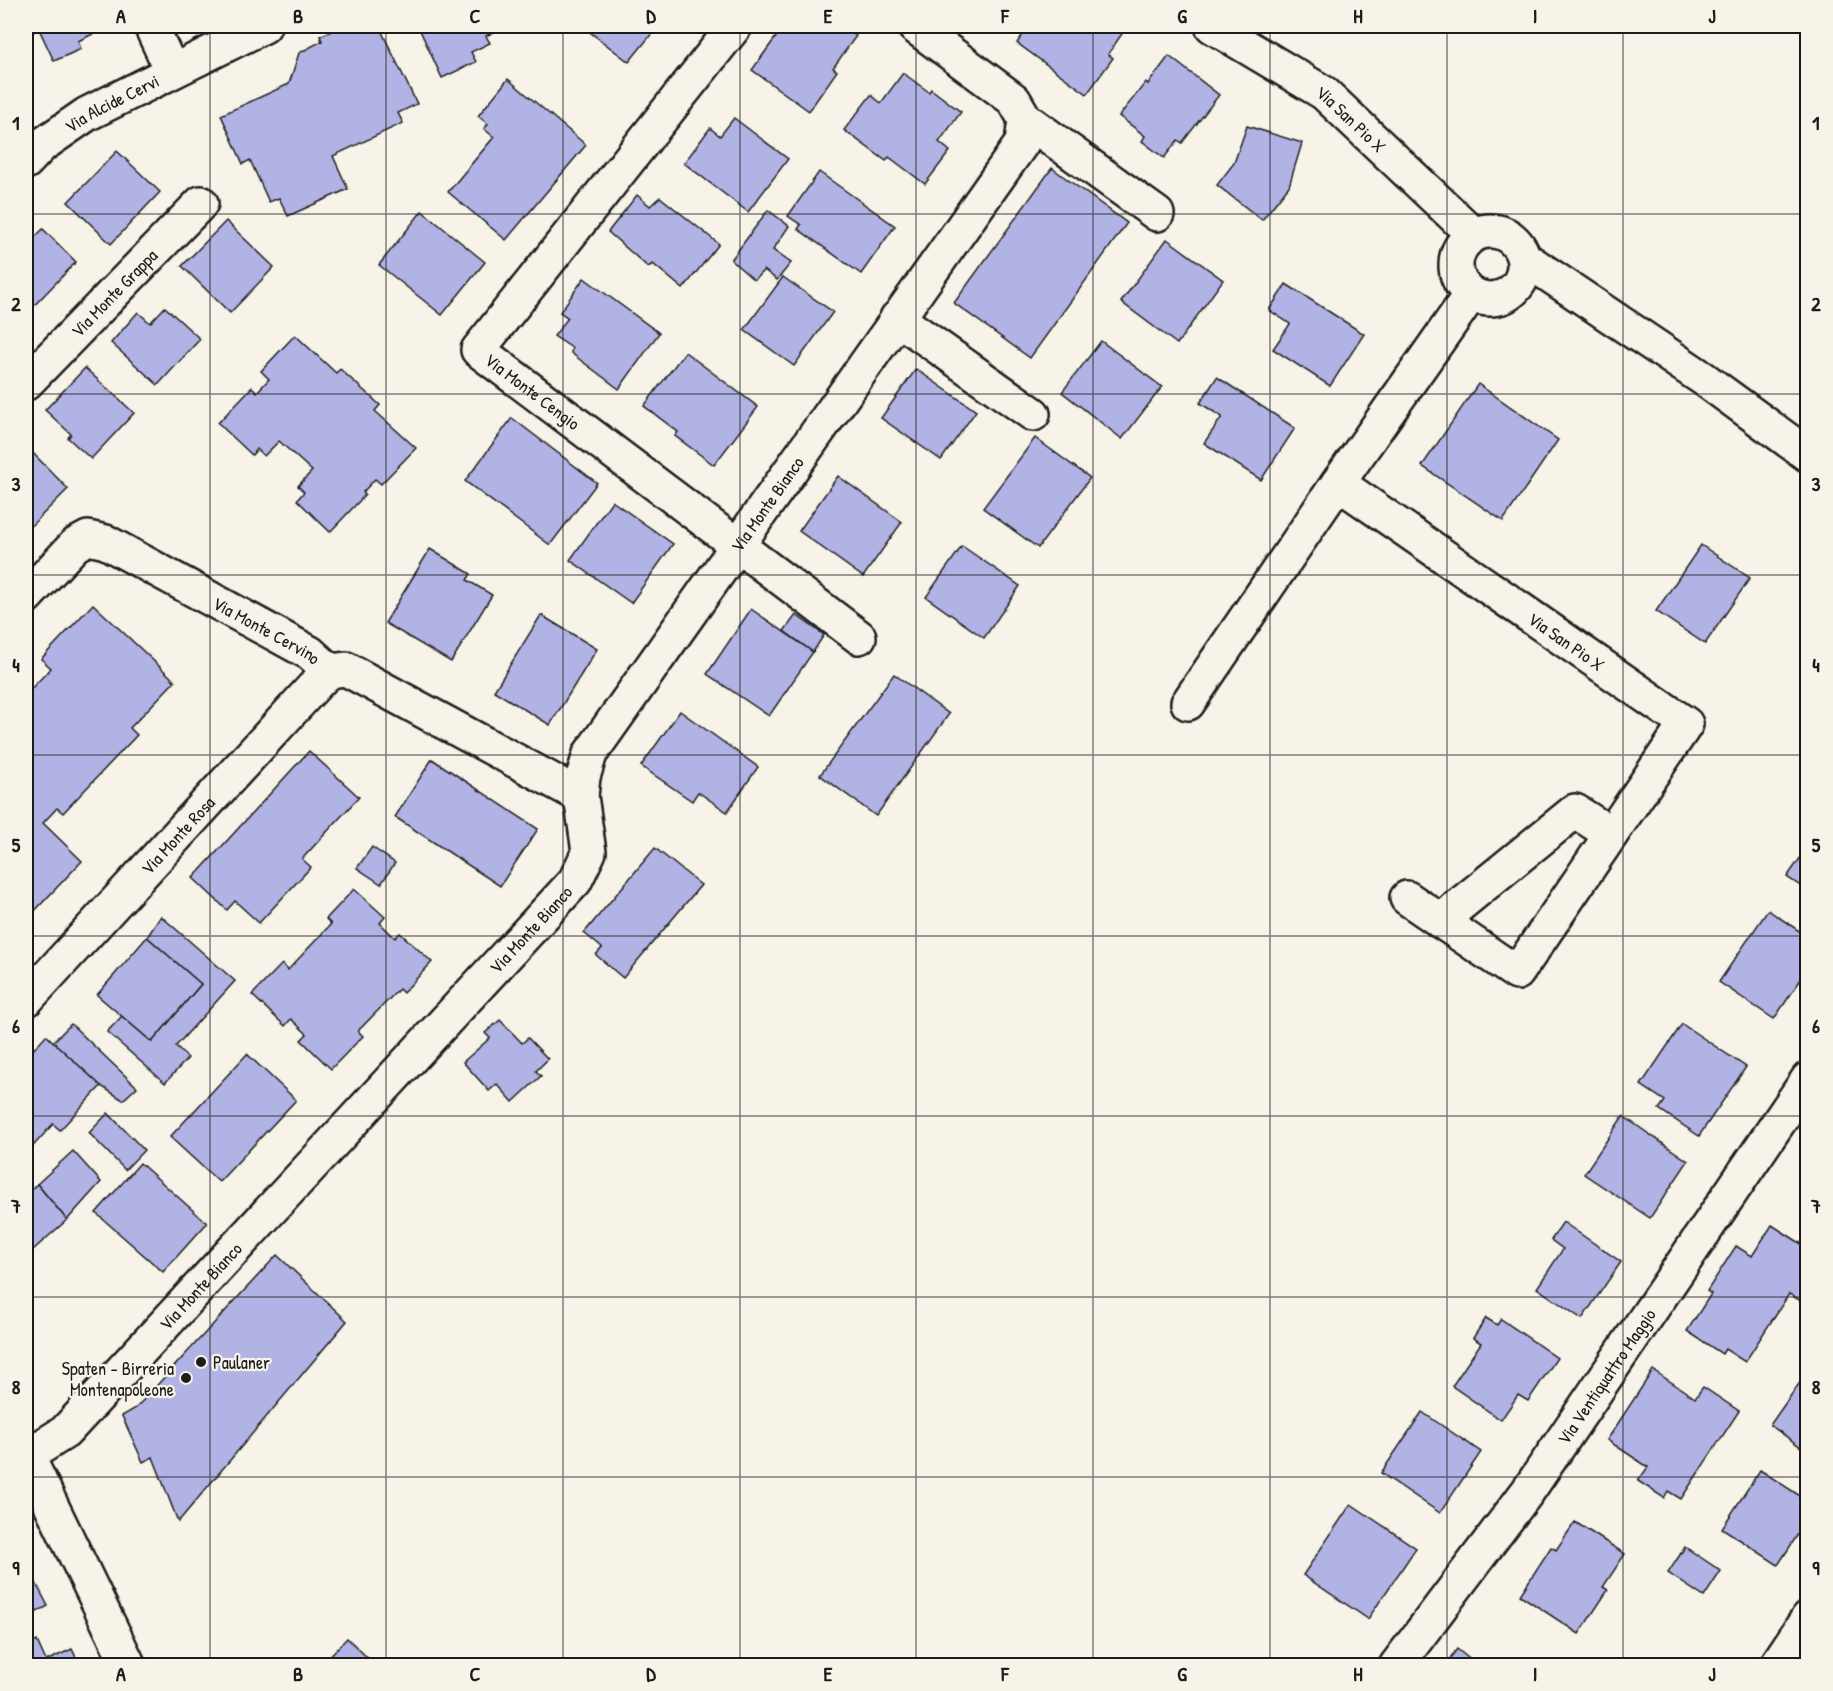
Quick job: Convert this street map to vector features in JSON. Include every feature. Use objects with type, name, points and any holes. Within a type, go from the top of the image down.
[{"type":"street","name":"Via Alcide Cervi","points":[[151,26],[172,71]]},
{"type":"street","name":"Via Alcide Cervi","points":[[26,162],[42,145],[87,114],[264,26]]},
{"type":"street","name":"Via Monte Cengio","points":[[735,26],[478,350],[859,637]]},
{"type":"street","points":[[914,26],[1014,100],[1025,119],[1157,214]]},
{"type":"street","name":"Via San Pio X","points":[[1212,26],[1324,93],[1473,234]]},
{"type":"street","name":"Via Monte Bianco","points":[[26,1455],[65,1432],[575,881],[589,852],[581,796],[583,777],[590,754],[1022,142],[1025,119]]},
{"type":"street","name":"Via Monte Grappa","points":[[26,383],[201,203]]},
{"type":"street","points":[[1494,230],[1504,234],[1520,248],[1524,258],[1521,280],[1514,290],[1493,300],[1482,299],[1471,294],[1462,286],[1456,275],[1457,252],[1473,234],[1494,230]]},
{"type":"street","points":[[1524,258],[1704,379],[1808,455]]},
{"type":"street","points":[[1188,704],[1338,483],[1471,294]]},
{"type":"street","points":[[897,318],[1033,414]]},
{"type":"street","name":"Via San Pio X","points":[[1338,483],[1686,724],[1517,973],[1407,898]]},
{"type":"street","name":"Via Monte Cervino","points":[[26,597],[75,545],[88,538],[106,542],[310,653],[330,672],[346,669],[581,796]]},
{"type":"street","name":"Via Monte Rosa","points":[[26,1000],[318,681],[330,672]]},
{"type":"street","points":[[1440,921],[1575,811],[1611,834]]},
{"type":"street","name":"Via Ventiquattro Maggio","points":[[1396,1665],[1528,1491],[1808,1079]]},
{"type":"street","points":[[26,1455],[129,1665]]},
{"type":"street","points":[[1776,1665],[1808,1618]]},
{"type":"building","points":[[30,26],[102,26],[104,29],[78,41],[81,49],[54,61],[39,29],[33,32]]},
{"type":"building","points":[[342,26],[379,26],[417,104],[398,113],[403,123],[333,156],[348,189],[288,216],[279,198],[269,202],[250,160],[243,164],[221,115],[289,84],[299,53],[322,41],[320,36]]},
{"type":"building","points":[[418,26],[505,26],[486,36],[490,43],[471,52],[476,62],[442,78]]},
{"type":"building","points":[[582,26],[658,26],[629,62]]},
{"type":"building","points":[[784,26],[842,26],[856,36],[833,68],[837,71],[809,111],[752,70]]},
{"type":"building","points":[[1029,26],[1123,26],[1126,28],[1108,54],[1113,58],[1087,94],[1017,43]]},
{"type":"building","points":[[1169,56],[1219,95],[1182,143],[1178,140],[1164,158],[1142,141],[1145,136],[1119,116]]},
{"type":"building","points":[[903,73],[929,92],[931,89],[961,112],[939,142],[950,151],[925,184],[889,157],[886,161],[844,130],[871,95],[881,103]]},
{"type":"building","points":[[508,79],[586,145],[506,240],[448,192],[494,137],[484,129],[488,124],[478,116]]},
{"type":"building","points":[[734,118],[788,159],[748,212],[684,163],[710,128],[720,136]]},
{"type":"building","points":[[1247,126],[1302,143],[1289,186],[1262,220],[1217,185],[1234,163]]},
{"type":"building","points":[[117,151],[160,192],[111,244],[68,202]]},
{"type":"building","points":[[1052,168],[1127,223],[1030,358],[954,303]]},
{"type":"building","points":[[819,172],[895,226],[861,274],[798,229],[801,225],[788,216]]},
{"type":"building","points":[[637,195],[650,206],[660,197],[719,244],[683,289],[653,264],[648,267],[608,232]]},
{"type":"building","points":[[768,210],[789,226],[773,250],[791,263],[777,280],[764,270],[754,280],[731,260]]},
{"type":"building","points":[[422,211],[485,262],[442,315],[379,265]]},
{"type":"building","points":[[226,221],[274,267],[230,313],[182,266]]},
{"type":"building","points":[[43,229],[76,262],[26,314],[26,246]]},
{"type":"building","points":[[1167,239],[1223,280],[1177,344],[1121,302]]},
{"type":"building","points":[[783,277],[833,312],[794,366],[744,330]]},
{"type":"building","points":[[584,278],[659,333],[619,389],[571,353],[572,348],[554,336],[568,318],[560,312]]},
{"type":"building","points":[[1286,284],[1364,334],[1330,386],[1273,349],[1290,324],[1269,310]]},
{"type":"building","points":[[165,307],[200,339],[158,385],[111,343],[138,312],[150,323]]},
{"type":"building","points":[[295,335],[336,373],[340,369],[380,405],[375,411],[416,448],[381,484],[375,479],[363,492],[365,495],[330,532],[297,500],[304,492],[298,486],[312,471],[279,441],[264,456],[257,449],[252,455],[218,423],[252,387],[257,392],[269,379],[261,371]]},
{"type":"building","points":[[1101,341],[1162,387],[1122,439],[1062,392]]},
{"type":"building","points":[[685,352],[758,407],[714,465],[675,436],[678,432],[644,406]]},
{"type":"building","points":[[85,368],[134,413],[91,459],[68,438],[71,434],[45,410]]},
{"type":"building","points":[[916,369],[976,411],[941,460],[881,418]]},
{"type":"building","points":[[1217,377],[1295,428],[1261,480],[1204,443],[1222,417],[1200,403]]},
{"type":"building","points":[[1478,384],[1558,440],[1503,521],[1422,466]]},
{"type":"building","points":[[512,418],[597,483],[550,545],[465,481]]},
{"type":"building","points":[[1035,438],[1090,478],[1038,548],[983,508]]},
{"type":"building","points":[[26,446],[68,489],[26,531]]},
{"type":"building","points":[[838,476],[902,522],[863,577],[799,531]]},
{"type":"building","points":[[612,501],[673,544],[631,603],[570,560]]},
{"type":"building","points":[[1701,545],[1750,578],[1705,644],[1656,611]]},
{"type":"building","points":[[962,546],[1020,586],[984,638],[926,597]]},
{"type":"building","points":[[430,549],[471,574],[467,580],[492,595],[451,662],[385,623]]},
{"type":"building","points":[[93,604],[175,681],[130,728],[137,735],[63,813],[57,808],[43,823],[82,861],[26,920],[26,694],[51,668],[41,659]]},
{"type":"building","points":[[751,609],[813,652],[769,716],[707,674]]},
{"type":"building","points":[[541,615],[597,649],[550,725],[494,691]]},
{"type":"building","points":[[796,615],[824,635],[813,652],[784,631]]},
{"type":"building","points":[[894,674],[949,714],[876,816],[820,775]]},
{"type":"building","points":[[680,711],[758,767],[727,812],[698,792],[692,801],[641,766]]},
{"type":"building","points":[[309,751],[359,797],[302,859],[311,867],[259,923],[235,901],[227,910],[193,878]]},
{"type":"building","points":[[432,759],[538,829],[500,886],[395,817]]},
{"type":"building","points":[[372,847],[395,863],[381,884],[357,868]]},
{"type":"building","points":[[1808,847],[1808,891],[1787,877]]},
{"type":"building","points":[[655,848],[701,885],[623,978],[596,955],[602,948],[584,933]]},
{"type":"building","points":[[354,889],[385,917],[380,923],[395,938],[400,933],[432,962],[403,993],[399,989],[358,1031],[363,1036],[331,1069],[301,1040],[307,1034],[291,1019],[285,1026],[252,995],[282,964],[288,970],[331,924],[326,919]]},
{"type":"building","points":[[1768,910],[1808,937],[1808,969],[1774,1019],[1719,982]]},
{"type":"building","points":[[161,916],[235,981],[176,1046],[188,1058],[165,1083],[107,1032],[122,1016],[152,1042],[201,984],[147,937]]},
{"type":"building","points":[[147,937],[201,984],[152,1042],[97,995]]},
{"type":"building","points":[[500,1020],[522,1043],[528,1038],[548,1059],[536,1071],[541,1076],[513,1102],[497,1084],[489,1091],[463,1062],[490,1038],[485,1033]]},
{"type":"building","points":[[71,1024],[137,1087],[123,1100],[101,1086],[53,1042]]},
{"type":"building","points":[[1682,1024],[1746,1067],[1699,1136],[1659,1109],[1665,1101],[1641,1085]]},
{"type":"building","points":[[46,1035],[101,1086],[60,1130],[53,1124],[26,1154],[26,1058]]},
{"type":"building","points":[[247,1054],[296,1100],[219,1182],[170,1137]]},
{"type":"building","points":[[108,1113],[144,1150],[125,1170],[89,1133]]},
{"type":"building","points":[[1623,1116],[1688,1161],[1650,1218],[1584,1174]]},
{"type":"building","points":[[73,1151],[101,1182],[67,1220],[37,1184]]},
{"type":"building","points":[[140,1163],[207,1223],[163,1272],[96,1213]]},
{"type":"building","points":[[37,1184],[67,1220],[26,1256],[26,1194]]},
{"type":"building","points":[[1563,1222],[1621,1262],[1582,1319],[1537,1288],[1563,1249],[1551,1240]]},
{"type":"building","points":[[1772,1225],[1808,1248],[1808,1295],[1803,1302],[1789,1294],[1745,1362],[1725,1349],[1722,1354],[1687,1331],[1711,1294],[1707,1291],[1736,1246],[1752,1256]]},
{"type":"building","points":[[277,1255],[347,1321],[178,1522],[153,1457],[143,1462],[122,1416],[136,1408]]},
{"type":"building","points":[[1486,1318],[1497,1325],[1501,1319],[1557,1358],[1528,1401],[1518,1395],[1501,1420],[1452,1386],[1481,1343],[1473,1338]]},
{"type":"building","points":[[1653,1370],[1695,1398],[1703,1387],[1739,1411],[1681,1499],[1668,1491],[1664,1498],[1638,1481],[1648,1467],[1607,1440]]},
{"type":"building","points":[[1808,1371],[1808,1452],[1770,1425]]},
{"type":"building","points":[[1422,1412],[1481,1452],[1440,1513],[1381,1473]]},
{"type":"building","points":[[1760,1470],[1808,1501],[1808,1519],[1778,1565],[1722,1528]]},
{"type":"building","points":[[1351,1504],[1416,1548],[1368,1619],[1303,1575]]},
{"type":"building","points":[[1575,1522],[1625,1554],[1603,1587],[1608,1590],[1579,1634],[1520,1595],[1551,1547],[1556,1550]]},
{"type":"building","points":[[1685,1547],[1721,1571],[1704,1597],[1668,1573]]},
{"type":"building","points":[[26,1564],[48,1606],[26,1618]]},
{"type":"building","points":[[347,1638],[376,1666],[320,1666]]},
{"type":"building","points":[[37,1641],[46,1661],[72,1649],[80,1666],[26,1666],[26,1647]]},
{"type":"building","points":[[1457,1649],[1478,1666],[1444,1666]]},
{"type":"place","name":"Paulaner","points":[[201,1362]]},
{"type":"place","name":"Spaten - Birreria Montenapoleone","points":[[186,1378]]}]
